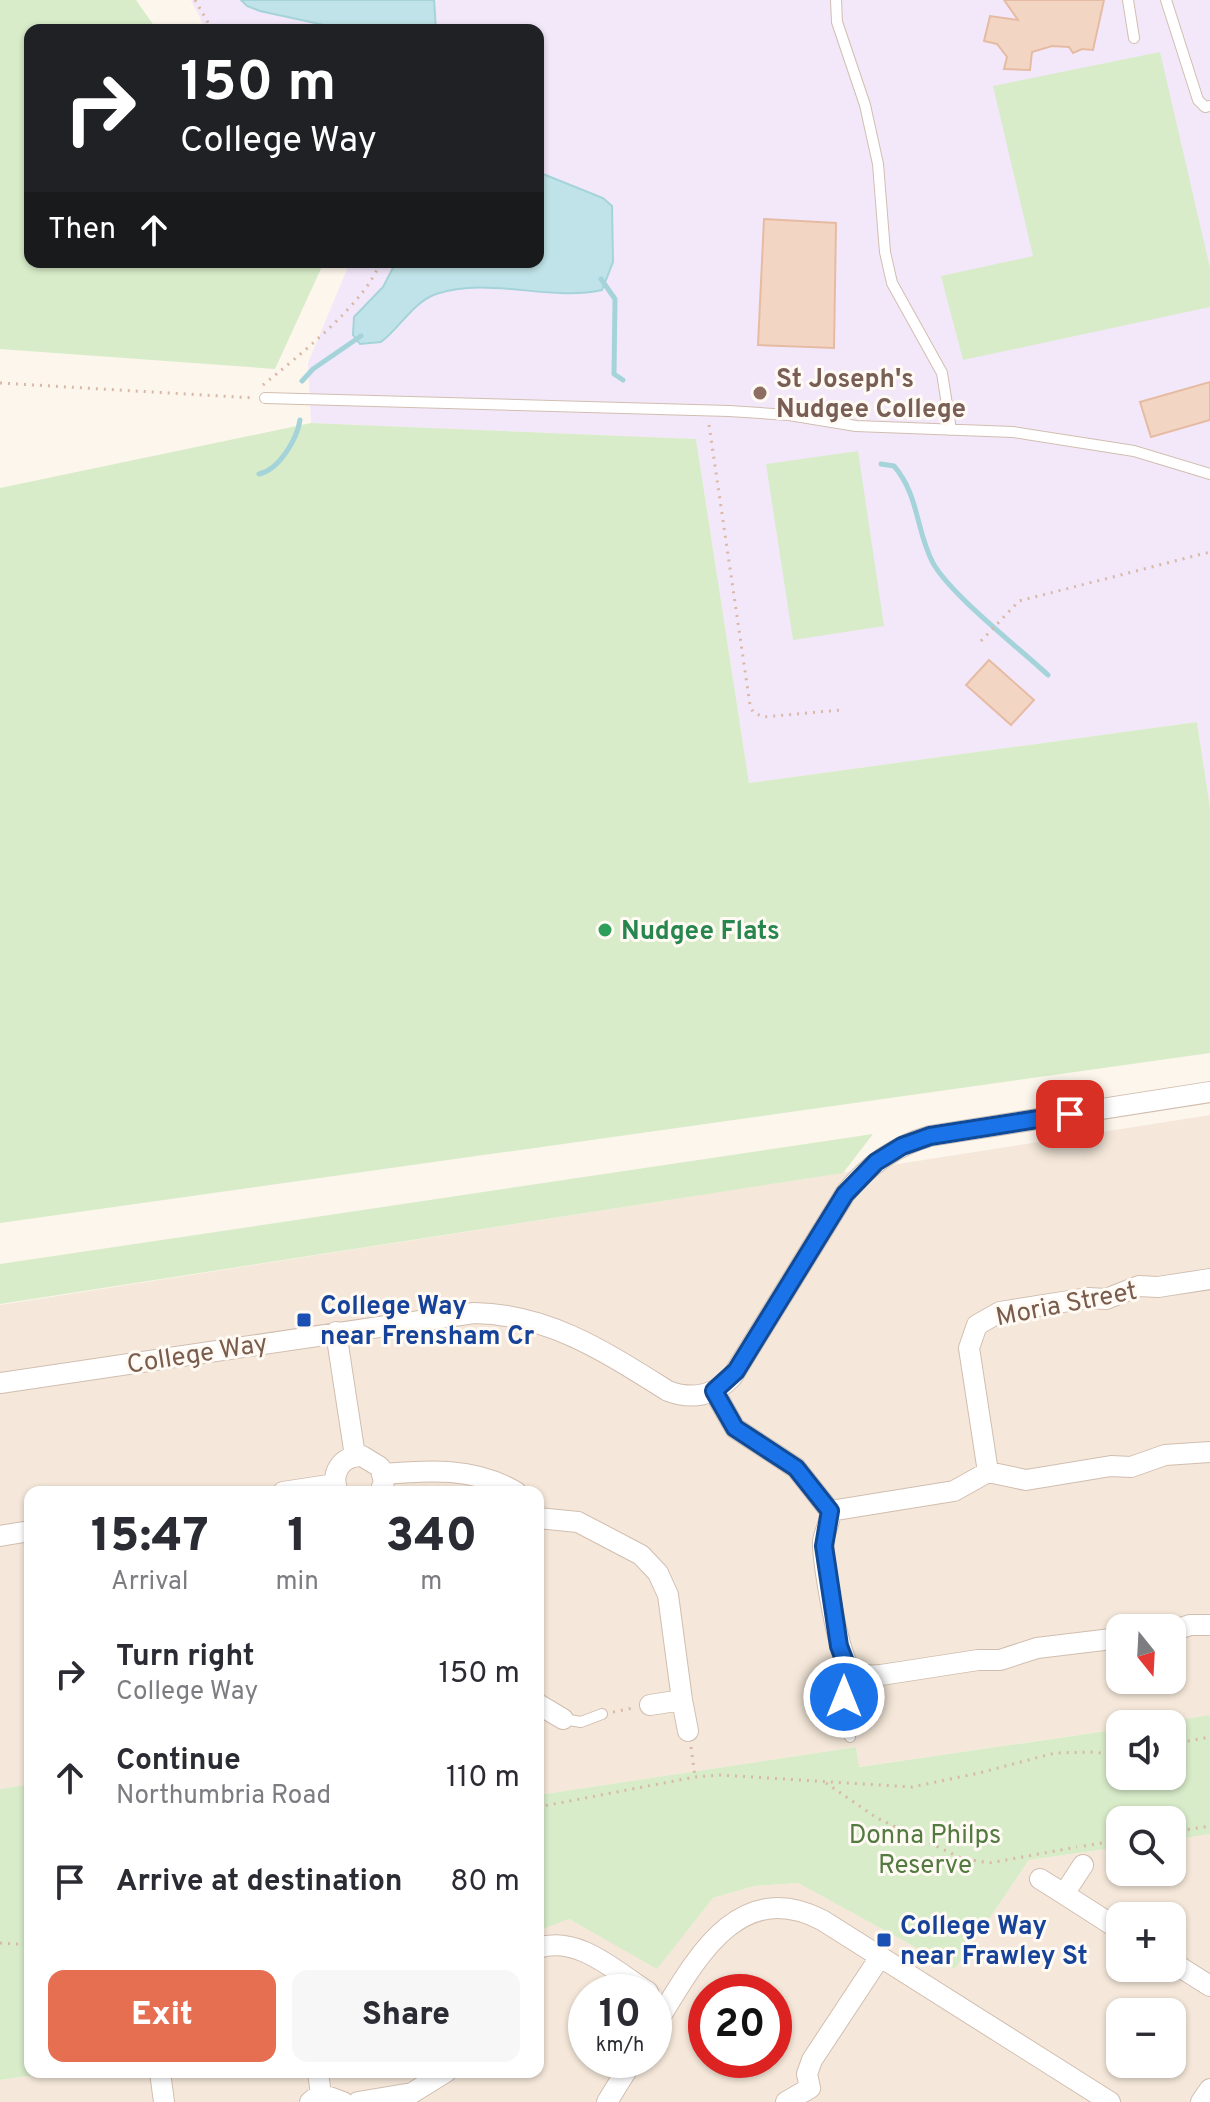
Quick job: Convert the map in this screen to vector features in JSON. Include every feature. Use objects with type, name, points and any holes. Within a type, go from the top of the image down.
[{"type":"street","points":[[1106,1640],[1037,1648],[1000,1660],[978,1660],[881,1675],[853,1671],[845,1662],[839,1646],[824,1546],[830,1511],[796,1468],[735,1428],[714,1391],[736,1371],[845,1194],[876,1162],[902,1146],[930,1136],[1210,1092]]},
{"type":"street","name":"Moria Street","points":[[988,1472],[969,1348],[977,1325],[1000,1312],[1088,1298],[1106,1299],[1139,1286],[1158,1287],[1210,1279]]},
{"type":"street","name":"College Way","points":[[0,1383],[447,1315],[483,1313],[512,1315],[573,1335],[668,1391],[685,1396],[714,1391]]},
{"type":"street","points":[[336,1332],[355,1456]]},
{"type":"street","points":[[830,1511],[954,1491],[988,1472],[1026,1480],[1111,1466],[1131,1467],[1165,1455],[1210,1452]]},
{"type":"street","points":[[336,1486],[342,1463],[355,1456],[370,1458],[381,1483],[455,1472],[481,1477],[502,1486]]},
{"type":"street","points":[[544,1518],[578,1522],[641,1555],[658,1573],[668,1595],[688,1731]]},
{"type":"street","points":[[0,1536],[24,1532]]},
{"type":"street","points":[[1186,1626],[1210,1625]]},
{"type":"street","points":[[650,1705],[682,1700]]},
{"type":"street","points":[[544,1705],[563,1719]]},
{"type":"street","points":[[1064,1894],[1083,1865]]},
{"type":"street","points":[[1040,1879],[1106,1921]]},
{"type":"street","points":[[672,1987],[720,1931],[756,1911],[779,1908],[801,1911],[880,1957],[1110,2102]]},
{"type":"street","points":[[544,1946],[572,1946],[618,1974]]},
{"type":"street","points":[[786,2102],[815,2095],[807,2074],[812,2060],[880,1957]]},
{"type":"street","points":[[1186,1971],[1210,1986]]},
{"type":"street","points":[[161,2078],[164,2102]]},
{"type":"street","points":[[318,2078],[316,2099],[343,2102]]},
{"type":"street","points":[[358,2102],[412,2093],[436,2078]]},
{"type":"street","points":[[607,2102],[622,2078]]},
{"type":"street","points":[[1201,2102],[1210,2089]]},
{"type":"lane","points":[[836,0],[837,22],[865,105],[878,164],[885,252],[892,283],[942,373],[951,430]]},
{"type":"lane","points":[[1128,0],[1134,38]]},
{"type":"lane","points":[[1166,0],[1198,100],[1205,107],[1210,106]]},
{"type":"lane","points":[[265,398],[710,411],[789,415],[856,426],[1013,432],[1134,451],[1210,474]]},
{"type":"lane","points":[[850,1737],[844,1697],[853,1671]]},
{"type":"lane","points":[[563,1719],[581,1722],[602,1714]]},
{"type":"path","points":[[195,0],[209,24]]},
{"type":"path","points":[[248,397],[303,353],[375,279],[378,268]]},
{"type":"path","points":[[0,383],[265,398]]},
{"type":"path","points":[[710,411],[709,433],[753,712],[763,717],[841,710]]},
{"type":"path","points":[[981,641],[1019,601],[1210,552]]},
{"type":"path","points":[[602,1714],[650,1705]]},
{"type":"path","points":[[688,1731],[695,1777]]},
{"type":"path","points":[[1186,1741],[1210,1737]]},
{"type":"path","points":[[544,1806],[720,1775],[912,1787],[1055,1753],[1106,1754]]},
{"type":"path","points":[[825,1782],[877,1818],[961,1858],[989,1863],[1106,1842]]},
{"type":"path","points":[[1186,1830],[1210,1826]]},
{"type":"path","points":[[0,1943],[24,1945]]},
{"type":"shaded area","name":"St Joseph's Nudgee College","points":[[191,0],[1210,0],[1210,808],[1197,722],[749,783],[696,439],[311,423],[308,363],[348,268],[544,268],[544,24],[203,24]]},
{"type":"shaded area","points":[[1210,1115],[1210,1715],[1186,1719],[1186,1710],[1106,1710],[1106,1731],[858,1767],[856,1747],[544,1794],[544,1486],[24,1486],[24,1785],[0,1789],[0,1305]]},
{"type":"shaded area","points":[[1210,1834],[1210,2102],[0,2102],[0,2080],[24,2077],[544,2078],[544,1929],[569,1919],[657,1968],[713,1898],[754,1886],[798,1883],[955,1969],[1029,1860],[1106,1849],[1106,1886],[1186,1886],[1186,1838]]},
{"type":"green space","points":[[0,0],[136,0],[153,24],[24,24],[24,268],[321,268],[275,369],[0,349]]},
{"type":"green space","points":[[1160,52],[1210,268],[1210,307],[963,360],[941,276],[1033,256],[993,86]]},
{"type":"green space","name":"Nudgee Flats","points":[[311,423],[696,439],[749,783],[1197,722],[1210,808],[1210,1053],[0,1223],[0,488]]},
{"type":"green space","points":[[858,451],[884,626],[793,640],[766,464]]},
{"type":"green space","points":[[873,1134],[843,1173],[0,1304],[0,1264]]},
{"type":"green space","name":"Donna Philps Reserve","points":[[1210,1715],[1210,1834],[1186,1838],[1186,1806],[1106,1806],[1106,1849],[1029,1860],[955,1969],[798,1883],[754,1886],[713,1898],[657,1969],[569,1919],[544,1929],[544,1794],[856,1747],[859,1767],[1106,1731],[1106,1790],[1186,1790],[1186,1719]]},
{"type":"green space","points":[[24,1785],[24,2077],[0,2080],[0,1789]]},
{"type":"water","points":[[241,0],[434,0],[436,24],[320,24],[247,6]]},
{"type":"water","points":[[544,174],[603,198],[612,206],[613,262],[602,290],[561,293],[477,287],[456,289],[436,294],[420,303],[381,342],[360,344],[353,335],[354,317],[383,287],[393,268],[544,268]]},
{"type":"building","points":[[1004,0],[1104,0],[1093,50],[1082,49],[1073,53],[1069,47],[1052,46],[1032,52],[1030,70],[1004,69],[1007,57],[997,44],[984,41],[990,16],[1018,20]]},
{"type":"building","points":[[764,219],[836,223],[834,348],[758,345]]},
{"type":"building","points":[[1210,382],[1210,420],[1151,437],[1140,402]]},
{"type":"building","points":[[989,660],[1034,700],[1011,725],[966,685]]},
{"type":"waterway","points":[[601,279],[615,299],[614,374],[623,380]]},
{"type":"waterway","points":[[302,381],[313,369],[361,336]]},
{"type":"waterway","points":[[259,474],[273,467],[286,453],[300,420]]},
{"type":"waterway","points":[[881,464],[894,466],[902,477],[913,501],[927,551],[942,576],[969,605],[1048,675]]},
{"type":"place","name":"St Joseph's Nudgee College","points":[[760,393]]},
{"type":"place","name":"Nudgee Flats","points":[[605,930]]},
{"type":"place","name":"College Way near Frensham Cr","points":[[304,1320]]},
{"type":"place","name":"College Way near Frawley St","points":[[884,1940]]},
{"type":"route","points":[[844,1697],[853,1671],[845,1662],[839,1646],[824,1546],[830,1511],[796,1468],[735,1428],[714,1391],[736,1371],[845,1194],[876,1162],[902,1146],[930,1136],[1070,1114]]}]
